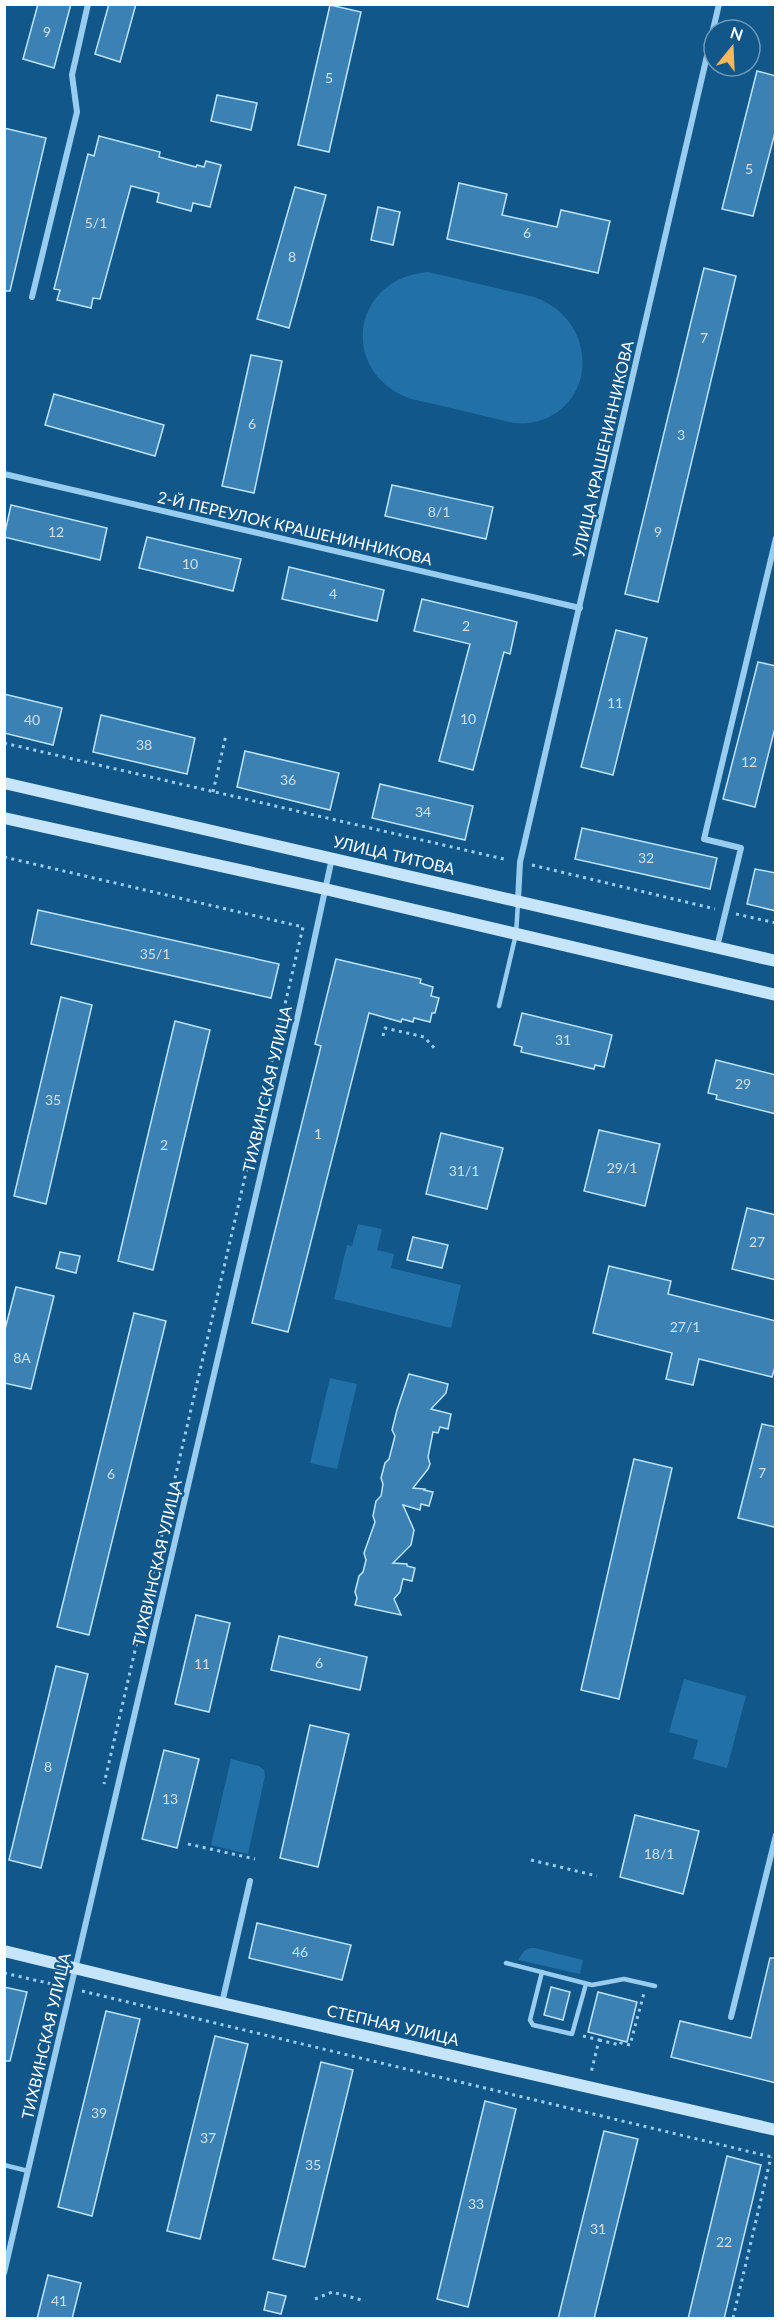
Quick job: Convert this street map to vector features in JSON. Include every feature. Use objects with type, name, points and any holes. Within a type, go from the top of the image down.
[{"type":"main road","name":"УЛИЦА ТИТОВА","points":[[4,783],[776,961]]},
{"type":"main road","points":[[4,818],[325,889],[776,995]]},
{"type":"main road","name":"СТЕПНАЯ УЛИЦА","points":[[4,1951],[776,2130]]},
{"type":"street","points":[[32,297],[76,112],[72,75],[88,4]]},
{"type":"street","name":"УЛИЦА КРАШЕНИННИКОВА","points":[[518,900],[520,862],[719,4]]},
{"type":"street","name":"2-Й ПЕРЕУЛОК КРАШЕНИННИКОВА","points":[[4,474],[580,608]]},
{"type":"street","points":[[717,947],[741,848],[704,839],[776,538]]},
{"type":"street","name":"ТИХВИНСКАЯ УЛИЦА","points":[[4,2273],[310,962],[332,858]]},
{"type":"street","points":[[731,2017],[776,1835]]},
{"type":"street","points":[[222,2002],[250,1881]]},
{"type":"lane","points":[[499,1006],[516,934],[518,900]]},
{"type":"lane","points":[[506,1963],[586,1984],[599,1985],[624,1979],[655,1986]]},
{"type":"lane","points":[[542,1972],[530,2023],[572,2033],[586,1984]]},
{"type":"lane","points":[[4,2165],[28,2171]]},
{"type":"path","points":[[213,792],[226,735]]},
{"type":"path","points":[[4,743],[776,923]]},
{"type":"path","points":[[4,857],[303,927],[104,1785]]},
{"type":"path","points":[[383,1036],[385,1028],[424,1037],[437,1051]]},
{"type":"path","points":[[188,1844],[255,1859]]},
{"type":"path","points":[[531,1860],[597,1876]]},
{"type":"path","points":[[4,1973],[773,2158],[733,2319]]},
{"type":"path","points":[[572,2033],[620,2045],[621,2043],[630,2045],[646,1984]]},
{"type":"path","points":[[592,2068],[599,2040]]},
{"type":"path","points":[[315,2299],[332,2292],[365,2301]]},
{"type":"shaded area","points":[[428,272],[534,297],[556,309],[571,325],[580,345],[582,365],[578,385],[568,402],[552,416],[529,423],[518,423],[411,399],[388,386],[372,369],[364,349],[363,328],[370,308],[383,291],[402,278]]},
{"type":"shaded area","points":[[358,1224],[382,1229],[377,1250],[394,1254],[391,1268],[461,1285],[451,1328],[334,1299],[347,1245],[352,1246]]},
{"type":"shaded area","points":[[330,1378],[357,1384],[337,1469],[310,1463]]},
{"type":"shaded area","points":[[684,1679],[746,1696],[727,1768],[693,1759],[698,1740],[669,1732]]},
{"type":"shaded area","points":[[231,1759],[259,1766],[264,1770],[265,1776],[248,1854],[211,1845]]},
{"type":"shaded area","points":[[530,1948],[583,1960],[580,1974],[518,1960],[524,1951]]},
{"type":"building","points":[[38,4],[71,4],[54,68],[23,59]]},
{"type":"building","points":[[109,4],[136,4],[120,62],[95,54]]},
{"type":"building","points":[[330,5],[361,12],[329,152],[298,145]]},
{"type":"building","points":[[762,72],[776,76],[776,129],[753,216],[722,209],[755,78],[762,78]]},
{"type":"building","points":[[217,95],[257,103],[251,130],[211,121]]},
{"type":"building","points":[[4,128],[46,138],[10,291],[4,291]]},
{"type":"building","points":[[99,136],[160,152],[159,157],[196,167],[197,165],[204,167],[206,161],[221,165],[210,207],[193,203],[191,211],[157,202],[159,193],[131,186],[100,299],[93,298],[91,308],[57,300],[60,290],[54,289],[88,154],[94,156]]},
{"type":"building","points":[[459,183],[507,194],[502,215],[557,227],[561,210],[610,221],[598,273],[447,239]]},
{"type":"building","points":[[295,187],[326,195],[289,328],[257,319]]},
{"type":"building","points":[[378,207],[400,212],[393,245],[371,240]]},
{"type":"building","points":[[704,268],[736,276],[658,602],[625,594]]},
{"type":"building","points":[[251,355],[282,361],[254,493],[222,486]]},
{"type":"building","points":[[54,394],[164,425],[155,456],[45,425]]},
{"type":"building","points":[[392,485],[493,507],[486,539],[385,516]]},
{"type":"building","points":[[11,505],[107,528],[100,560],[4,537]]},
{"type":"building","points":[[147,537],[241,559],[233,591],[139,568]]},
{"type":"building","points":[[289,567],[384,590],[377,621],[282,599]]},
{"type":"building","points":[[422,599],[517,622],[510,654],[504,652],[473,770],[439,761],[470,644],[414,631]]},
{"type":"building","points":[[616,630],[647,638],[613,775],[581,767]]},
{"type":"building","points":[[758,662],[776,666],[776,724],[755,807],[723,799]]},
{"type":"building","points":[[4,694],[62,708],[53,745],[4,733]]},
{"type":"building","points":[[101,715],[195,738],[187,774],[93,752]]},
{"type":"building","points":[[245,751],[339,773],[330,810],[237,787]]},
{"type":"building","points":[[380,784],[473,806],[465,840],[372,818]]},
{"type":"building","points":[[582,828],[717,858],[710,889],[575,859]]},
{"type":"building","points":[[755,869],[776,873],[776,911],[747,904]]},
{"type":"building","points":[[38,910],[279,964],[271,998],[31,944]]},
{"type":"building","points":[[336,959],[421,979],[420,983],[433,987],[431,996],[439,998],[430,1022],[414,1018],[413,1022],[402,1019],[401,1022],[369,1013],[288,1332],[252,1323],[321,1046],[315,1044]]},
{"type":"building","points":[[61,997],[92,1005],[46,1204],[14,1196]]},
{"type":"building","points":[[522,1013],[612,1035],[604,1067],[595,1065],[594,1069],[521,1052],[522,1047],[514,1045]]},
{"type":"building","points":[[175,1021],[210,1030],[153,1270],[118,1261]]},
{"type":"building","points":[[716,1060],[776,1075],[776,1114],[716,1099],[717,1095],[708,1093]]},
{"type":"building","points":[[599,1130],[660,1144],[645,1206],[584,1191]]},
{"type":"building","points":[[441,1133],[503,1148],[487,1209],[426,1194]]},
{"type":"building","points":[[747,1208],[776,1215],[776,1280],[732,1269]]},
{"type":"building","points":[[413,1237],[448,1245],[442,1268],[407,1260]]},
{"type":"building","points":[[60,1252],[80,1256],[76,1273],[56,1268]]},
{"type":"building","points":[[609,1266],[671,1281],[668,1294],[776,1321],[776,1364],[772,1377],[699,1359],[693,1385],[666,1379],[672,1353],[593,1333]]},
{"type":"building","points":[[16,1287],[54,1296],[31,1389],[4,1383],[4,1333]]},
{"type":"building","points":[[134,1313],[166,1321],[89,1635],[57,1627]]},
{"type":"building","points":[[409,1374],[448,1384],[446,1393],[431,1409],[451,1414],[448,1429],[440,1427],[438,1433],[433,1432],[428,1457],[430,1464],[413,1488],[433,1492],[429,1506],[421,1504],[420,1510],[403,1505],[414,1530],[411,1545],[393,1563],[407,1564],[415,1568],[412,1581],[403,1579],[400,1592],[394,1599],[401,1615],[355,1605],[357,1598],[355,1592],[359,1576],[363,1572],[366,1560],[364,1553],[375,1522],[373,1516],[376,1501],[381,1496],[383,1484],[381,1478],[395,1436],[392,1430]]},
{"type":"building","points":[[762,1424],[776,1427],[776,1520],[774,1527],[738,1518]]},
{"type":"building","points":[[634,1459],[672,1468],[619,1699],[581,1690]]},
{"type":"building","points":[[196,1615],[230,1623],[209,1712],[175,1704]]},
{"type":"building","points":[[279,1636],[367,1657],[360,1690],[271,1670]]},
{"type":"building","points":[[56,1666],[88,1674],[41,1868],[9,1860]]},
{"type":"building","points":[[310,1725],[349,1734],[318,1867],[280,1858]]},
{"type":"building","points":[[164,1750],[199,1759],[177,1848],[142,1839]]},
{"type":"building","points":[[635,1815],[699,1831],[683,1894],[620,1877]]},
{"type":"building","points":[[257,1923],[351,1945],[342,1980],[249,1958]]},
{"type":"building","points":[[770,1958],[776,1958],[776,2083],[671,2057],[680,2021],[751,2038]]},
{"type":"building","points":[[4,1987],[27,1992],[10,2061],[4,2061]]},
{"type":"building","points":[[551,1987],[570,1992],[563,2020],[544,2015]]},
{"type":"building","points":[[598,1992],[637,2002],[627,2042],[588,2032]]},
{"type":"building","points":[[106,2011],[140,2019],[92,2216],[58,2207]]},
{"type":"building","points":[[215,2036],[248,2044],[200,2239],[167,2231]]},
{"type":"building","points":[[321,2062],[353,2070],[305,2267],[273,2259]]},
{"type":"building","points":[[485,2101],[516,2109],[468,2307],[437,2299]]},
{"type":"building","points":[[604,2131],[638,2139],[594,2319],[558,2319]]},
{"type":"building","points":[[727,2156],[761,2165],[724,2319],[688,2319]]},
{"type":"building","points":[[48,2275],[81,2283],[72,2319],[37,2319]]},
{"type":"building","points":[[268,2292],[286,2296],[281,2314],[264,2310]]}]
